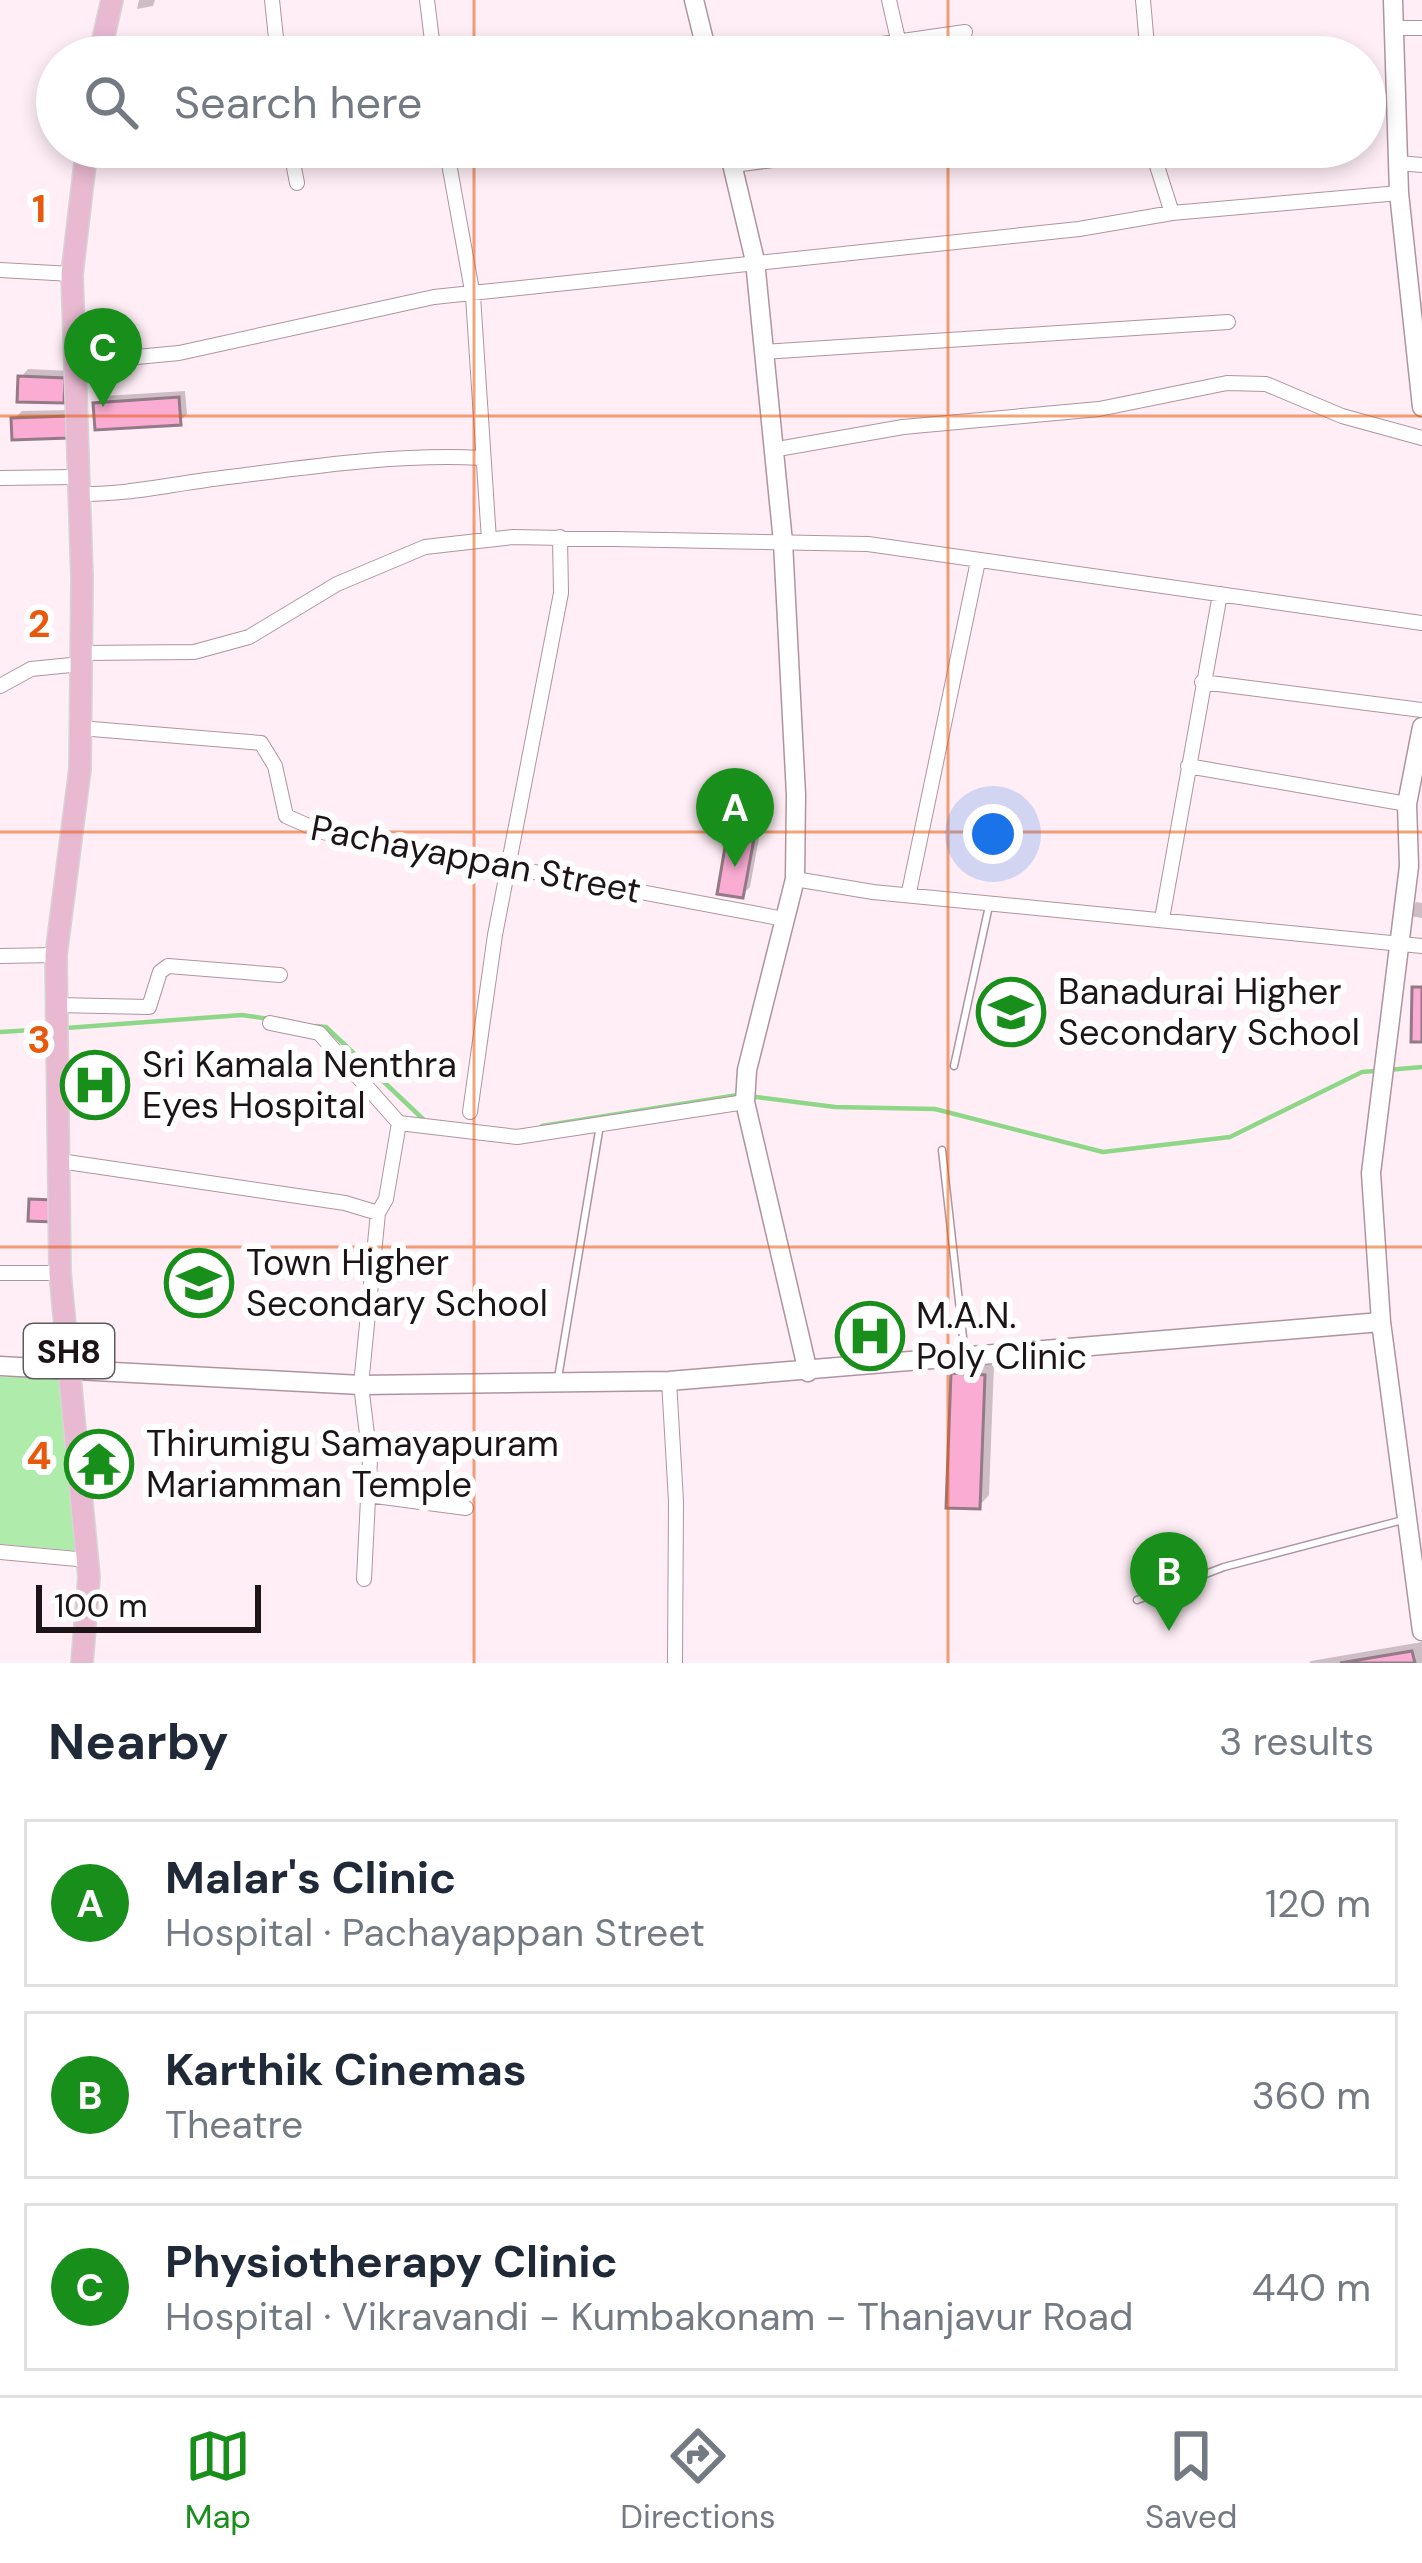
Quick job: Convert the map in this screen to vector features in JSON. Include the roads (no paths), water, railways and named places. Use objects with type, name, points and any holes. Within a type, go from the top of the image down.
[{"type":"main road","points":[[104,36],[112,0]]},
{"type":"main road","name":"SH8","points":[[82,1663],[88,1560],[60,1273],[56,956],[80,728],[72,274],[85,168]]},
{"type":"street","points":[[272,0],[276,36]]},
{"type":"street","points":[[427,0],[431,36]]},
{"type":"street","points":[[694,0],[703,36]]},
{"type":"street","points":[[889,0],[896,36]]},
{"type":"street","points":[[1143,0],[1146,36]]},
{"type":"street","points":[[1393,0],[1399,193],[1422,407]]},
{"type":"street","points":[[1394,28],[1422,28]]},
{"type":"street","points":[[931,36],[965,32]]},
{"type":"street","points":[[1398,164],[1422,165]]},
{"type":"street","points":[[294,168],[297,183]]},
{"type":"street","points":[[450,168],[473,296],[489,540]]},
{"type":"street","points":[[734,168],[755,261],[783,542],[795,879],[747,1070],[745,1102],[808,1372]]},
{"type":"street","points":[[1153,168],[1158,216]]},
{"type":"street","points":[[73,363],[179,352],[434,297],[1399,193]]},
{"type":"street","points":[[0,270],[72,274]]},
{"type":"street","points":[[764,352],[1228,322]]},
{"type":"street","points":[[772,450],[903,427],[1099,409],[1227,383],[1265,384],[1342,416],[1422,438]]},
{"type":"street","points":[[0,478],[154,491],[202,481],[436,455],[482,458]]},
{"type":"street","points":[[470,1112],[560,593],[560,537]]},
{"type":"street","points":[[0,686],[31,669],[81,659],[194,652],[249,637],[376,566],[425,547],[489,540],[560,537],[868,544],[1422,623]]},
{"type":"street","points":[[909,892],[978,561]]},
{"type":"street","points":[[1162,920],[1220,594]]},
{"type":"street","points":[[1202,682],[1422,710]]},
{"type":"street","points":[[1422,727],[1371,1173],[1381,1322],[1422,1631]]},
{"type":"street","name":"Pachayappan Street","points":[[80,728],[249,739],[271,754],[280,805],[300,826],[784,919]]},
{"type":"street","points":[[1188,766],[1413,795]]},
{"type":"street","points":[[795,879],[1422,946]]},
{"type":"street","points":[[0,956],[56,956]]},
{"type":"street","points":[[57,1021],[149,1007],[160,972],[168,966],[280,976]]},
{"type":"street","points":[[270,1023],[320,1033],[400,1123],[517,1137],[745,1102]]},
{"type":"street","points":[[364,1580],[368,1495],[361,1385],[378,1213],[386,1198],[400,1123]]},
{"type":"street","points":[[60,1161],[345,1203],[378,1213]]},
{"type":"street","points":[[0,1273],[60,1273]]},
{"type":"street","points":[[0,1366],[361,1385],[669,1381],[1381,1322]]},
{"type":"street","points":[[669,1381],[676,1501],[675,1663]]},
{"type":"street","points":[[368,1495],[466,1508]]},
{"type":"street","points":[[0,1552],[88,1560]]},
{"type":"lane","points":[[954,1066],[989,902]]},
{"type":"lane","points":[[557,1381],[600,1125]]},
{"type":"lane","points":[[942,1150],[965,1358]]},
{"type":"lane","points":[[1137,1600],[1224,1567],[1407,1519]]},
{"type":"waterway","points":[[66,1028],[242,1015],[269,1019]]},
{"type":"waterway","points":[[316,1026],[326,1027],[424,1120]]},
{"type":"waterway","points":[[0,1032],[48,1029]]},
{"type":"waterway","points":[[1387,1070],[1422,1067]]},
{"type":"waterway","points":[[749,1096],[835,1107],[935,1109],[1103,1152],[1230,1137],[1362,1072],[1375,1071]]},
{"type":"waterway","points":[[542,1126],[738,1095]]},
{"type":"place","name":"Physiotherapy Clinic","points":[[103,407]]},
{"type":"place","name":"Malar's Clinic","points":[[735,867]]},
{"type":"place","name":"Banadurai Higher Secondary School","points":[[1011,1012]]},
{"type":"place","name":"Sri Kamala Nenthra Eyes Hospital","points":[[95,1085]]},
{"type":"place","name":"Town Higher Secondary School","points":[[199,1283]]},
{"type":"place","name":"M.A.N. Poly Clinic","points":[[870,1336]]},
{"type":"place","name":"Thirumigu Samayapuram Mariamman Temple","points":[[99,1464]]},
{"type":"place","name":"Karthik Cinemas","points":[[1169,1631]]}]
